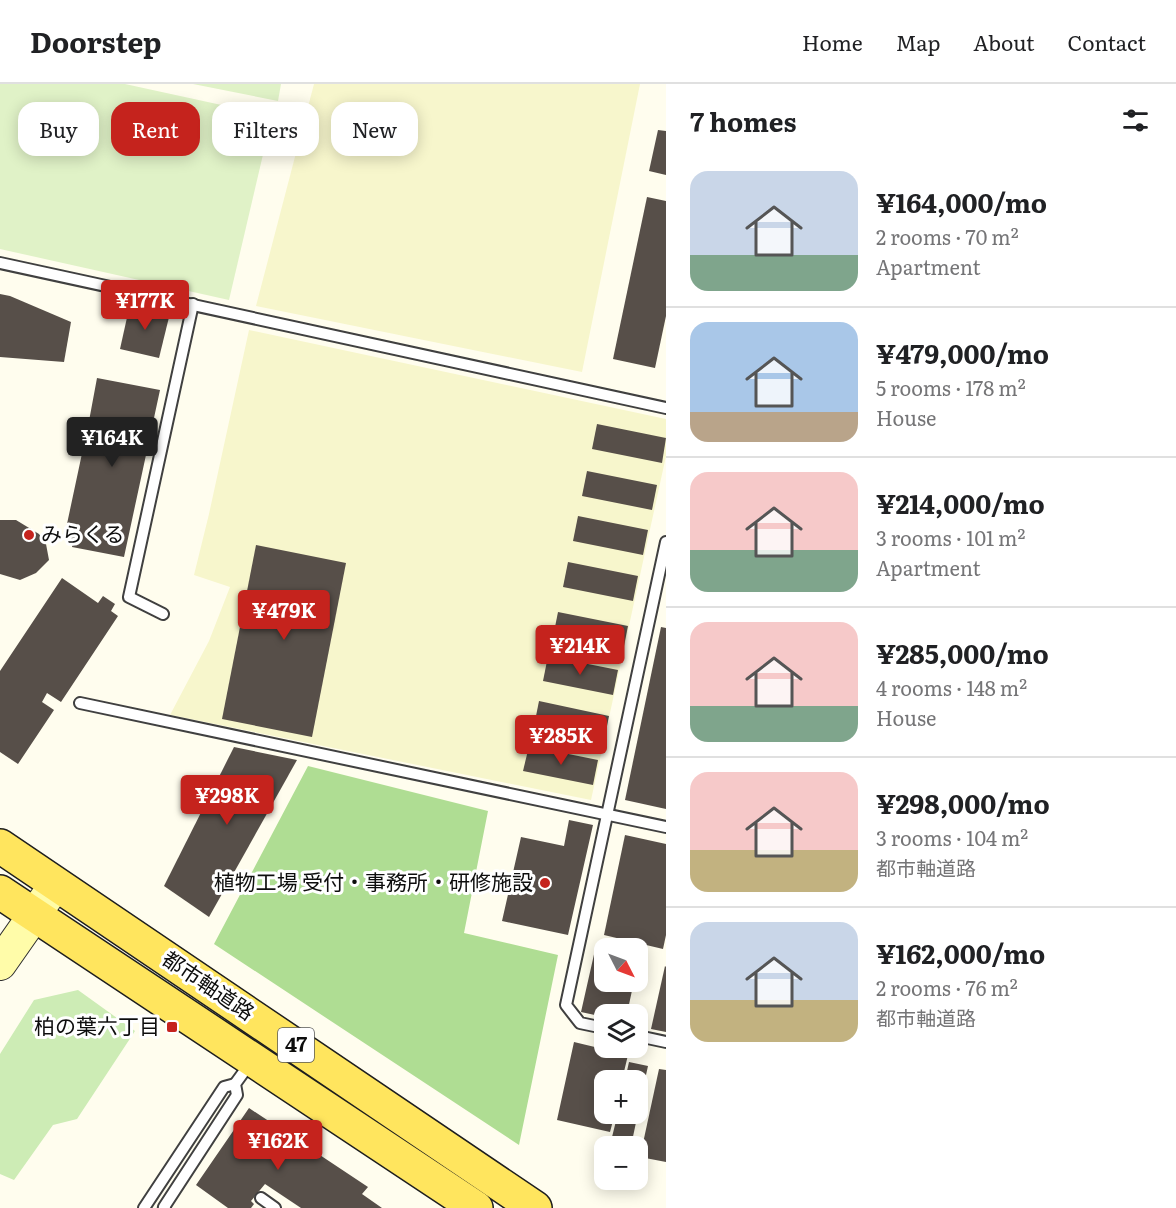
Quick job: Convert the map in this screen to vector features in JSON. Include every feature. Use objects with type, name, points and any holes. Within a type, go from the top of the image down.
[{"type":"main road","name":"都市軸道路","points":[[0,846],[535,1208]]},
{"type":"main road","name":"都市軸道路","points":[[0,892],[34,914],[244,1072],[456,1202]]},
{"type":"street","points":[[0,964],[56,884]]},
{"type":"lane","points":[[0,263],[666,408]]},
{"type":"lane","points":[[163,614],[129,597],[193,304]]},
{"type":"lane","points":[[594,1026],[580,1023],[566,1005],[666,542]]},
{"type":"lane","points":[[80,704],[666,826]]},
{"type":"lane","points":[[648,1038],[666,1042]]},
{"type":"lane","points":[[144,1208],[224,1087],[244,1072]]},
{"type":"lane","points":[[165,1208],[237,1095],[244,1072]]},
{"type":"lane","points":[[204,1117],[217,1126]]},
{"type":"lane","points":[[261,1198],[275,1208]]},
{"type":"green space","points":[[0,84],[125,84],[212,103],[212,156],[263,156],[229,300],[0,249]]},
{"type":"green space","points":[[193,84],[281,84],[278,101]]},
{"type":"green space","points":[[314,84],[640,84],[582,372],[256,306],[295,156],[319,156],[319,102],[309,102]]},
{"type":"green space","points":[[249,330],[666,419],[666,456],[591,800],[170,715],[209,641],[230,587],[194,575]]},
{"type":"green space","points":[[308,766],[488,811],[464,933],[558,955],[519,1145],[214,944]]},
{"type":"green space","points":[[78,990],[135,1031],[77,1119],[53,1125],[14,1180],[0,1174],[0,1054],[34,1000]]},
{"type":"building","points":[[658,130],[666,131],[666,175],[649,171]]},
{"type":"building","points":[[647,197],[666,201],[666,316],[655,368],[613,359]]},
{"type":"building","points":[[0,294],[10,296],[71,322],[64,362],[0,357]]},
{"type":"building","points":[[130,304],[170,313],[159,358],[120,349]]},
{"type":"building","points":[[97,378],[160,390],[124,557],[72,547],[73,539],[64,538],[87,430],[115,436],[117,427],[89,421]]},
{"type":"building","points":[[597,424],[666,438],[662,463],[592,449]]},
{"type":"building","points":[[587,471],[657,485],[652,510],[582,496]]},
{"type":"building","points":[[578,516],[648,530],[643,555],[573,541]]},
{"type":"building","points":[[0,520],[16,520],[39,534],[46,544],[49,560],[36,573],[20,580],[0,574]]},
{"type":"building","points":[[256,545],[346,563],[312,737],[222,719]]},
{"type":"building","points":[[568,562],[638,576],[633,601],[563,587]]},
{"type":"building","points":[[62,578],[98,603],[103,596],[115,604],[111,611],[118,616],[61,702],[47,693],[42,702],[54,710],[18,764],[0,752],[0,671]]},
{"type":"building","points":[[558,612],[628,626],[623,651],[553,637]]},
{"type":"building","points":[[661,627],[666,628],[666,809],[625,800]]},
{"type":"building","points":[[548,656],[618,670],[613,695],[543,681]]},
{"type":"building","points":[[539,701],[609,716],[604,741],[534,726]]},
{"type":"building","points":[[529,746],[598,760],[593,785],[523,771]]},
{"type":"building","points":[[234,747],[297,760],[209,917],[164,886]]},
{"type":"building","name":"植物工場 受付・事務所・研修施設","points":[[569,820],[593,825],[568,935],[502,921],[521,837],[564,846]]},
{"type":"building","points":[[625,835],[666,844],[666,935],[663,949],[648,945],[648,938],[617,938],[604,935]]},
{"type":"building","points":[[594,954],[594,992],[632,992],[629,1004],[594,1004],[594,1015],[581,1012]]},
{"type":"building","points":[[666,967],[666,1032],[651,1029]]},
{"type":"building","points":[[574,1042],[594,1047],[594,1058],[627,1058],[624,1070],[594,1070],[594,1124],[612,1124],[610,1132],[557,1120]]},
{"type":"building","points":[[629,1062],[648,1066],[647,1070],[627,1070]]},
{"type":"building","points":[[659,1069],[666,1070],[666,1162],[648,1159],[648,1136],[645,1136]]},
{"type":"building","points":[[249,1108],[368,1187],[362,1194],[382,1208],[301,1208],[265,1184],[251,1201],[254,1204],[251,1208],[228,1208],[196,1185]]},
{"type":"building","points":[[615,1124],[636,1124],[633,1136],[612,1136]]},
{"type":"place","name":"みらくる","points":[[29,535]]},
{"type":"place","name":"植物工場 受付・事務所・研修施設","points":[[545,883]]},
{"type":"place","name":"柏の葉六丁目","points":[[172,1027]]}]
